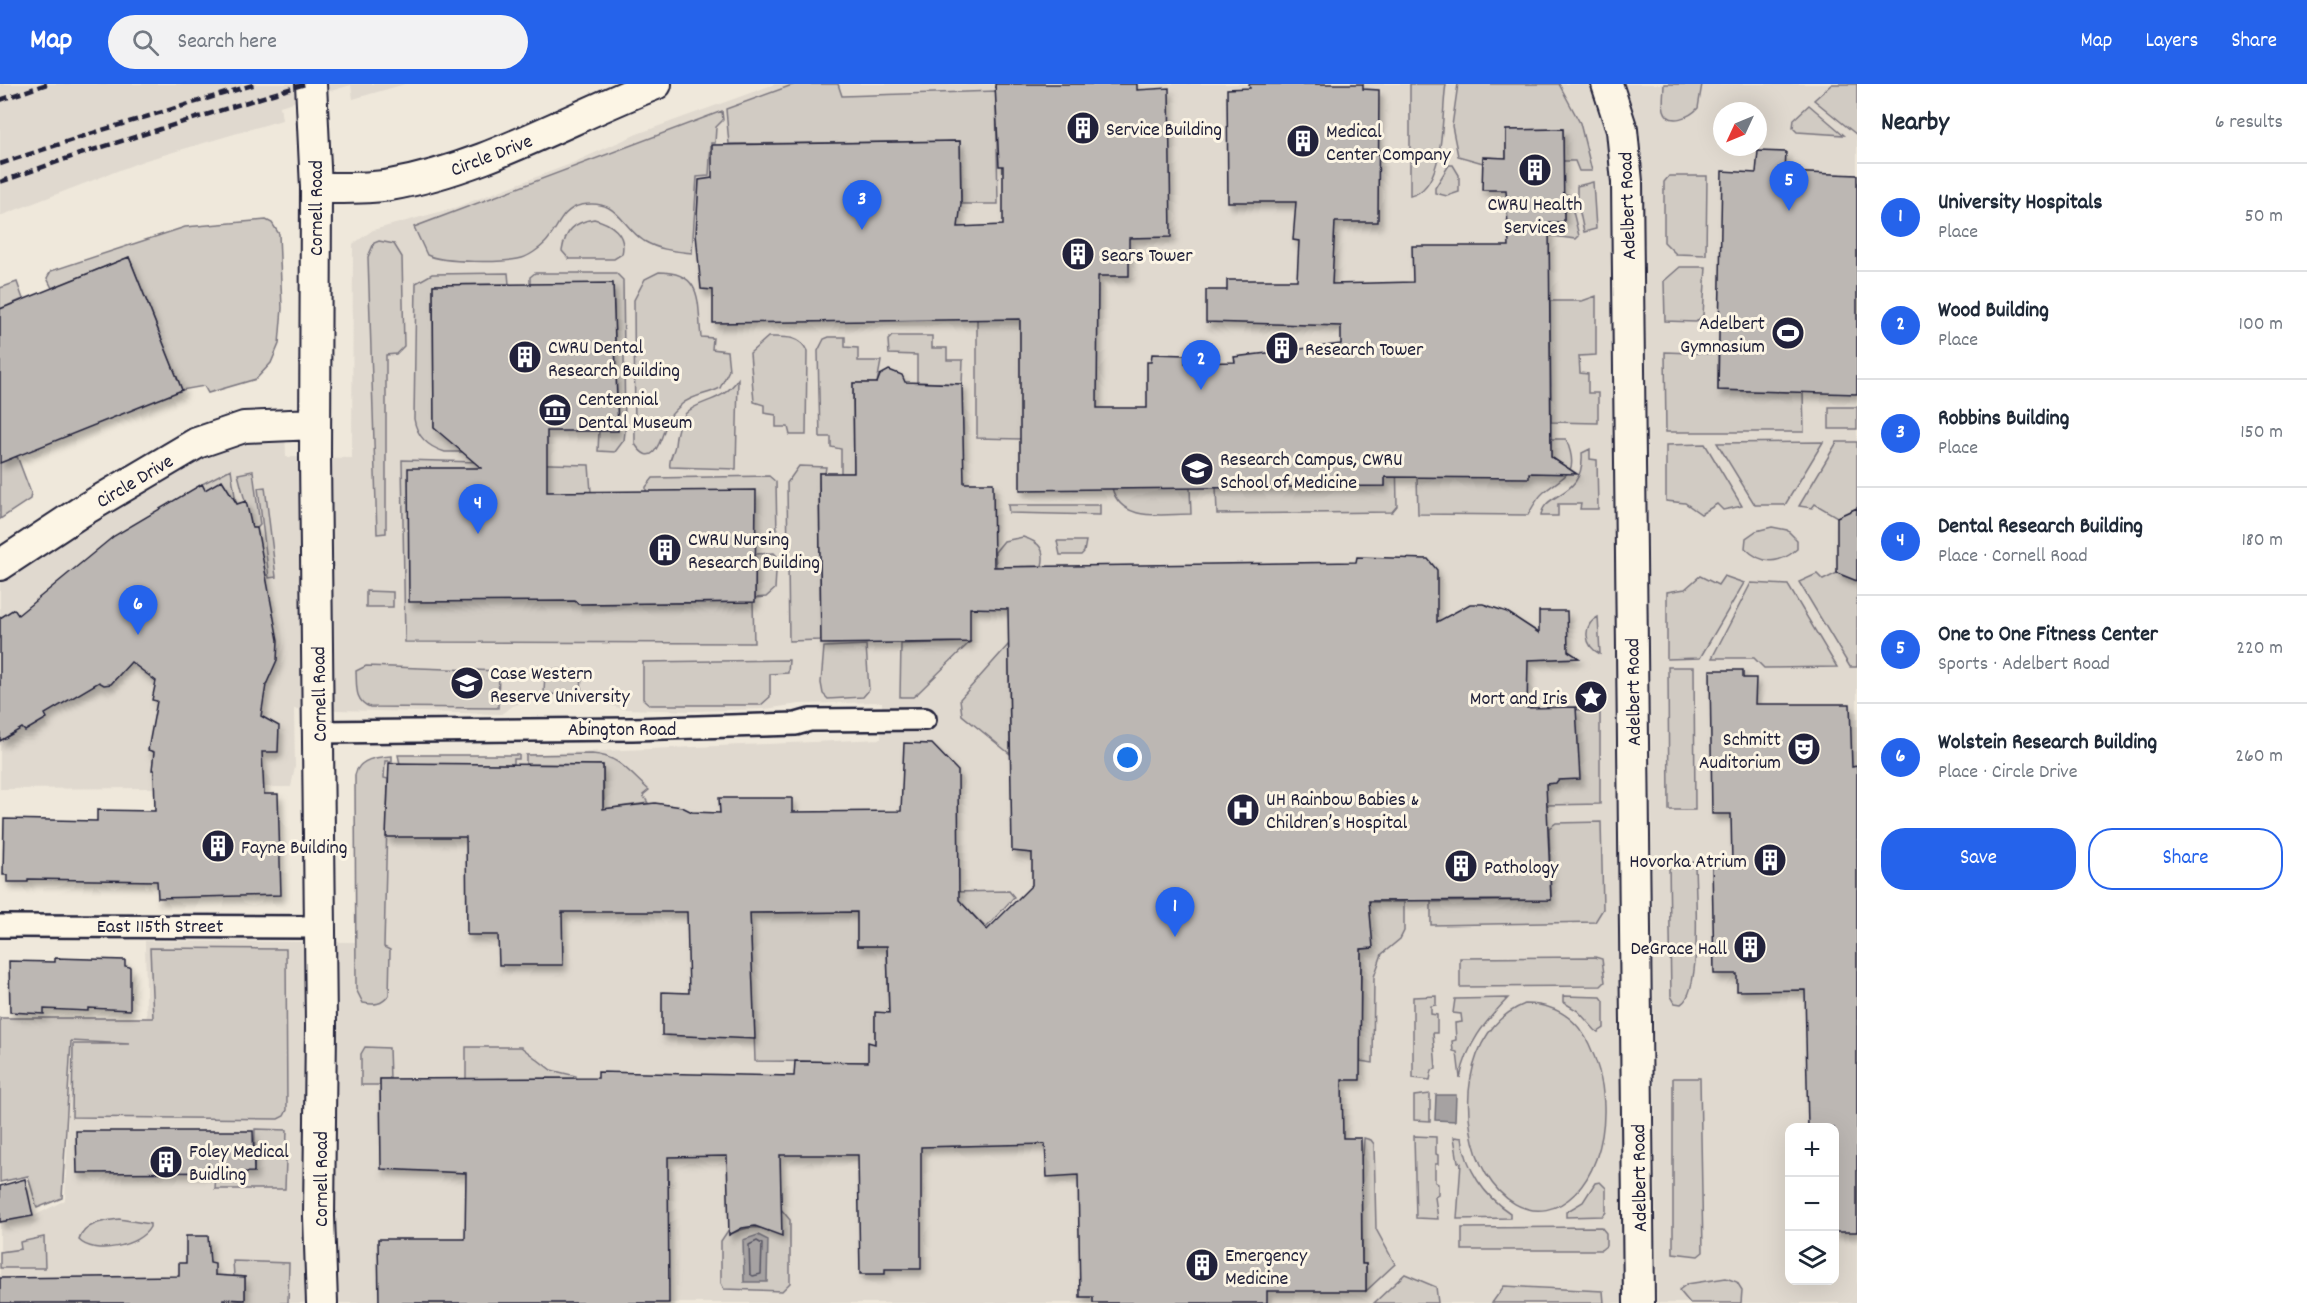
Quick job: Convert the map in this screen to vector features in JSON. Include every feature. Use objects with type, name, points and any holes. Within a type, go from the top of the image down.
[{"type":"street","name":"Cornell Road","points":[[311,84],[316,189],[315,424],[321,1026],[319,1216],[322,1303]]},
{"type":"street","name":"Circle Drive","points":[[316,189],[387,186],[443,172],[532,138],[656,84]]},
{"type":"street","name":"Adelbert Road","points":[[1607,84],[1622,129],[1627,182],[1639,1303]]},
{"type":"street","name":"Circle Drive","points":[[0,564],[197,444],[244,427],[315,424]]},
{"type":"street","name":"Abington Road","points":[[319,732],[633,729],[796,724],[810,720],[925,718]]},
{"type":"street","name":"East 115th Street","points":[[0,926],[319,927]]},
{"type":"shaded area","points":[[0,84],[405,84],[353,99],[351,85],[280,106],[282,120],[143,161],[0,216]]},
{"type":"shaded area","points":[[775,84],[1857,84],[1857,1303],[1657,1303],[1645,244],[1613,245],[1623,1303],[0,1303],[0,1222],[36,1215],[65,1200],[71,1041],[147,1038],[145,941],[355,942],[355,774],[367,761],[881,739],[882,702],[799,704],[765,709],[693,711],[622,709],[588,698],[569,697],[535,699],[513,706],[501,714],[294,709],[295,767],[291,787],[0,789],[0,565],[164,461],[285,427],[286,457],[352,458],[353,244],[373,230],[454,208],[568,165],[637,134]]},
{"type":"shaded area","points":[[795,84],[838,84],[842,96],[996,91],[998,204],[961,204],[960,141],[729,144],[726,109]]},
{"type":"shaded area","points":[[1410,84],[1446,84],[1440,148],[1436,164],[1431,179],[1422,190],[1410,196]]},
{"type":"shaded area","points":[[1458,84],[1559,84],[1580,123],[1592,171],[1579,171],[1575,161],[1563,161],[1563,129],[1506,130],[1506,158],[1483,157],[1483,163],[1458,156],[1452,126]]},
{"type":"shaded area","points":[[1664,84],[1702,84],[1698,108],[1685,117],[1670,118],[1663,107]]},
{"type":"shaded area","points":[[1832,84],[1857,84],[1857,135],[1814,100]]},
{"type":"shaded area","points":[[1809,105],[1844,135],[1797,132],[1793,128],[1794,119]]},
{"type":"shaded area","points":[[722,111],[723,120],[716,127],[715,143],[711,143],[709,176],[697,177],[692,253],[667,250],[650,244],[636,235],[611,209],[593,204],[581,205],[568,211],[543,245],[528,256],[513,260],[474,261],[435,258],[427,255],[414,227]]},
{"type":"shaded area","points":[[1449,165],[1453,165],[1459,175],[1459,192],[1447,196],[1435,193],[1435,188]]},
{"type":"shaded area","points":[[1669,176],[1707,176],[1706,255],[1676,254],[1664,242],[1664,182]]},
{"type":"shaded area","points":[[1593,182],[1596,229],[1584,232],[1577,199],[1577,186]]},
{"type":"shaded area","points":[[1564,194],[1569,195],[1579,236],[1576,239],[1544,235],[1523,223],[1564,222]]},
{"type":"shaded area","points":[[594,219],[606,223],[620,235],[622,254],[614,259],[569,259],[562,251],[568,233],[581,222]]},
{"type":"shaded area","points":[[266,220],[272,223],[279,234],[282,308],[279,344],[271,363],[256,379],[208,393],[204,386],[182,390],[129,257],[52,288],[47,278],[51,271],[185,227]]},
{"type":"shaded area","points":[[379,241],[394,244],[402,257],[404,346],[396,354],[386,355],[386,533],[377,534],[368,257],[374,243]]},
{"type":"shaded area","points":[[1680,267],[1706,267],[1703,315],[1696,322],[1665,321],[1664,281]]},
{"type":"shaded area","points":[[659,272],[674,273],[691,284],[698,302],[701,337],[713,338],[712,349],[727,351],[729,370],[720,388],[691,398],[673,412],[658,447],[648,455],[635,444],[634,300],[645,279]]},
{"type":"shaded area","points":[[508,273],[509,284],[433,285],[434,428],[437,431],[543,431],[534,452],[445,452],[439,450],[421,436],[414,419],[416,283],[432,274]]},
{"type":"shaded area","points":[[535,273],[616,273],[623,280],[625,432],[624,440],[615,452],[598,451],[599,431],[618,430],[613,285],[530,284],[530,277]]},
{"type":"shaded area","points":[[17,282],[23,299],[0,309],[0,288]]},
{"type":"shaded area","points":[[1596,296],[1596,355],[1579,356],[1580,373],[1588,374],[1588,393],[1598,393],[1598,423],[1551,422],[1550,301],[1582,301]]},
{"type":"shaded area","points":[[1380,299],[1393,300],[1397,506],[1392,512],[1217,514],[1216,487],[1385,486]]},
{"type":"shaded area","points":[[977,318],[1020,318],[1021,439],[977,438]]},
{"type":"shaded area","points":[[892,336],[932,336],[932,348],[947,348],[947,360],[963,360],[962,384],[917,382],[917,355],[889,354],[888,340]]},
{"type":"shaded area","points":[[768,337],[785,337],[796,340],[807,351],[806,435],[790,435],[788,427],[776,427],[776,415],[764,413],[764,405],[754,402],[750,353]]},
{"type":"shaded area","points":[[845,337],[845,347],[858,348],[858,361],[881,361],[877,383],[853,383],[854,473],[841,473],[841,449],[831,447],[831,437],[820,437],[818,351],[824,339]]},
{"type":"shaded area","points":[[1665,352],[1718,354],[1718,390],[1803,392],[1804,432],[1666,432]]},
{"type":"shaded area","points":[[738,379],[736,469],[670,467],[678,428],[683,416],[699,404],[729,390]]},
{"type":"shaded area","points":[[1829,407],[1857,407],[1857,429],[1829,429]]},
{"type":"shaded area","points":[[1551,439],[1566,439],[1572,459],[1571,466],[1565,476],[1539,497],[1528,515],[1418,514],[1417,477],[1529,473],[1558,462],[1551,457]]},
{"type":"shaded area","points":[[1823,442],[1785,505],[1755,505],[1717,443]]},
{"type":"shaded area","points":[[1837,442],[1857,442],[1857,508],[1837,517],[1815,504],[1812,508],[1799,506]]},
{"type":"shaded area","points":[[1705,444],[1742,506],[1723,510],[1717,504],[1701,514],[1685,503],[1666,501],[1666,445]]},
{"type":"shaded area","points":[[1590,449],[1590,459],[1597,460],[1598,509],[1580,509],[1581,504],[1558,504],[1558,516],[1541,516],[1543,508],[1571,487],[1577,479],[1581,468],[1582,453]]},
{"type":"shaded area","points":[[17,456],[31,493],[30,499],[0,519],[0,463]]},
{"type":"shaded area","points":[[402,460],[589,465],[591,492],[576,601],[578,604],[753,602],[754,643],[405,642]]},
{"type":"shaded area","points":[[799,466],[826,467],[825,473],[819,473],[821,640],[789,641],[787,483]]},
{"type":"shaded area","points":[[231,469],[236,503],[222,481],[205,490],[202,484]]},
{"type":"shaded area","points":[[253,471],[260,525],[257,528],[252,528],[238,474]]},
{"type":"shaded area","points":[[769,476],[776,482],[777,537],[771,542],[755,542],[646,492],[646,487],[653,478]]},
{"type":"shaded area","points":[[265,487],[276,577],[269,578],[258,488]]},
{"type":"shaded area","points":[[1112,488],[1190,488],[1191,514],[1156,515],[1133,512],[1117,499]]},
{"type":"shaded area","points":[[1008,505],[1100,505],[1100,515],[1009,513]]},
{"type":"shaded area","points":[[1772,527],[1787,530],[1797,540],[1797,549],[1784,558],[1771,561],[1758,558],[1745,548],[1746,538],[1756,531]]},
{"type":"shaded area","points":[[1023,537],[1040,547],[1043,555],[1042,566],[996,567],[995,552],[1004,541]]},
{"type":"shaded area","points":[[1057,541],[1086,541],[1084,552],[1081,555],[1060,555]]},
{"type":"shaded area","points":[[774,553],[777,556],[775,589],[766,597],[755,598],[755,554]]},
{"type":"shaded area","points":[[1837,573],[1857,581],[1857,667],[1850,667],[1799,582],[1817,574],[1823,580]]},
{"type":"shaded area","points":[[1700,576],[1718,585],[1724,576],[1744,583],[1700,658],[1667,659],[1667,592],[1685,589]]},
{"type":"shaded area","points":[[1751,583],[1788,585],[1837,667],[1764,668],[1754,658],[1712,658]]},
{"type":"shaded area","points":[[366,591],[393,592],[393,607],[366,607]]},
{"type":"shaded area","points":[[1598,617],[1600,654],[1591,646],[1587,636],[1589,625]]},
{"type":"shaded area","points":[[970,642],[913,697],[900,697],[901,644]]},
{"type":"shaded area","points":[[1009,644],[1010,754],[962,715],[960,699]]},
{"type":"shaded area","points":[[866,645],[869,690],[863,697],[828,699],[823,694],[821,683],[824,647]]},
{"type":"shaded area","points":[[789,660],[788,673],[770,674],[770,697],[761,705],[650,705],[643,699],[643,662]]},
{"type":"shaded area","points":[[366,666],[499,671],[498,708],[370,707],[361,701],[357,687],[356,671]]},
{"type":"shaded area","points":[[1668,667],[1694,667],[1695,810],[1669,810]]},
{"type":"shaded area","points":[[545,669],[582,670],[581,695],[544,694]]},
{"type":"shaded area","points":[[1592,709],[1600,713],[1600,804],[1546,805],[1546,784],[1576,710]]},
{"type":"shaded area","points":[[592,754],[610,758],[630,772],[649,790],[643,795],[648,803],[604,809],[603,765],[526,764],[526,755]]},
{"type":"shaded area","points":[[398,755],[519,755],[519,759],[514,759],[514,764],[400,764]]},
{"type":"shaded area","points":[[392,756],[392,761],[385,761],[384,778],[388,779],[384,947],[390,950],[389,995],[378,1004],[371,1004],[363,1003],[356,989],[355,775],[360,765],[365,762]]},
{"type":"shaded area","points":[[1601,822],[1603,909],[1595,922],[1431,925],[1431,902],[1551,900],[1549,828],[1556,823]]},
{"type":"shaded area","points":[[1695,862],[1695,960],[1688,995],[1681,1004],[1675,1003],[1671,996],[1669,863]]},
{"type":"shaded area","points":[[1009,891],[1014,897],[986,928],[951,892]]},
{"type":"shaded area","points":[[1362,902],[1404,902],[1404,931],[1400,939],[1382,954],[1374,977],[1373,1063],[1360,1061],[1361,949],[1373,948]]},
{"type":"shaded area","points":[[857,912],[857,946],[887,946],[889,1013],[875,1013],[875,1044],[868,1062],[755,1061],[750,913]]},
{"type":"shaded area","points":[[150,948],[286,949],[287,1110],[284,1116],[278,1119],[72,1117],[73,1044],[130,1044],[71,1041],[62,1198],[37,1208],[28,1176],[0,1182],[0,1018],[153,1018]]},
{"type":"shaded area","points":[[1595,957],[1602,959],[1605,982],[1601,986],[1460,987],[1460,958]]},
{"type":"shaded area","points":[[1436,996],[1436,1005],[1431,1006],[1431,1014],[1437,1015],[1437,1033],[1433,1033],[1436,1069],[1432,1070],[1430,1080],[1413,1078],[1413,997]]},
{"type":"shaded area","points":[[1563,996],[1601,997],[1604,1001],[1604,1028],[1598,1032],[1595,1030],[1578,1011],[1563,1002]]},
{"type":"shaded area","points":[[1508,998],[1491,1016],[1472,1044],[1460,1078],[1457,1052],[1453,1051],[1452,1041],[1456,1040],[1455,1023],[1462,1022],[1461,1014],[1453,1013],[1455,999]]},
{"type":"shaded area","points":[[1525,1004],[1546,1006],[1571,1019],[1578,1026],[1595,1057],[1604,1101],[1600,1145],[1587,1179],[1575,1194],[1561,1204],[1546,1210],[1531,1210],[1515,1204],[1500,1192],[1486,1174],[1476,1153],[1471,1129],[1469,1104],[1471,1079],[1477,1055],[1488,1034],[1504,1016]]},
{"type":"shaded area","points":[[365,1047],[389,1048],[390,1079],[380,1079],[380,1085],[361,1085],[361,1054]]},
{"type":"shaded area","points":[[466,1047],[521,1047],[551,1070],[576,1076],[576,1078],[466,1079]]},
{"type":"shaded area","points":[[1673,1078],[1700,1078],[1703,1252],[1698,1256],[1673,1253]]},
{"type":"shaded area","points":[[1430,1094],[1430,1121],[1414,1120],[1414,1096]]},
{"type":"shaded area","points":[[255,1129],[287,1130],[285,1189],[215,1189],[216,1173],[254,1172]]},
{"type":"shaded area","points":[[1414,1136],[1436,1137],[1438,1164],[1435,1164],[1435,1182],[1438,1184],[1438,1195],[1435,1197],[1438,1219],[1416,1218]]},
{"type":"shaded area","points":[[1454,1137],[1462,1138],[1472,1171],[1478,1181],[1492,1198],[1510,1213],[1510,1218],[1457,1219],[1461,1163],[1458,1162]]},
{"type":"shaded area","points":[[1364,1138],[1371,1140],[1374,1144],[1376,1229],[1395,1264],[1366,1291],[1366,1264],[1362,1264],[1361,1155],[1363,1155]]},
{"type":"shaded area","points":[[1600,1182],[1606,1188],[1606,1212],[1603,1216],[1566,1217],[1566,1212],[1583,1202],[1595,1183]]},
{"type":"shaded area","points":[[781,1209],[790,1220],[790,1283],[782,1291],[724,1289],[721,1283],[721,1241],[729,1229],[729,1235],[748,1228],[767,1229]]},
{"type":"shaded area","points":[[119,1219],[150,1224],[150,1227],[137,1239],[116,1247],[95,1247],[79,1240],[90,1226]]},
{"type":"shaded area","points":[[1601,1227],[1606,1233],[1606,1246],[1601,1250],[1462,1250],[1462,1228]]},
{"type":"shaded area","points":[[44,1237],[45,1268],[0,1268],[0,1252],[21,1249],[20,1242]]},
{"type":"shaded area","points":[[233,1261],[289,1263],[288,1303],[224,1303],[245,1300],[245,1277],[234,1276]]},
{"type":"shaded area","points":[[1405,1274],[1436,1287],[1438,1303],[1374,1303]]},
{"type":"shaded area","points":[[1726,1278],[1737,1282],[1742,1290],[1741,1303],[1690,1303],[1679,1290],[1687,1284]]},
{"type":"shaded area","points":[[1504,1286],[1603,1291],[1604,1303],[1492,1303]]},
{"type":"water","points":[[1436,1095],[1456,1095],[1455,1121],[1435,1120]]},
{"type":"water","points":[[758,1235],[768,1240],[767,1282],[744,1282],[743,1240]]},
{"type":"building","points":[[995,84],[1137,84],[1137,90],[1169,88],[1171,237],[1129,238],[1129,276],[1098,276],[1097,408],[1147,408],[1147,362],[1151,362],[1152,354],[1186,355],[1185,363],[1235,362],[1234,357],[1341,344],[1341,326],[1206,322],[1206,290],[1227,290],[1227,280],[1297,280],[1299,241],[1293,240],[1296,202],[1228,202],[1227,89],[1250,88],[1249,84],[1363,84],[1363,89],[1379,90],[1378,222],[1335,222],[1332,284],[1413,282],[1412,246],[1509,246],[1506,190],[1482,190],[1483,157],[1506,158],[1506,130],[1563,129],[1564,222],[1549,222],[1551,457],[1577,474],[1529,473],[1529,478],[1385,477],[1385,486],[1020,490],[1020,319],[713,323],[713,290],[701,289],[696,234],[699,180],[712,178],[712,145],[960,141],[961,204],[958,227],[1003,225],[1003,166],[999,166]]},
{"type":"building","points":[[1767,151],[1786,152],[1785,172],[1857,175],[1857,394],[1718,390],[1722,171],[1756,173],[1758,156],[1767,156]]},
{"type":"building","points":[[129,257],[182,390],[0,463],[0,309]]},
{"type":"building","points":[[613,283],[618,431],[547,431],[547,492],[756,490],[755,602],[578,604],[575,601],[409,602],[408,468],[481,468],[434,428],[433,285]]},
{"type":"building","points":[[889,370],[902,375],[905,382],[962,384],[964,483],[993,483],[994,567],[1356,562],[1357,557],[1428,559],[1437,570],[1437,622],[1470,604],[1483,604],[1507,612],[1539,633],[1539,611],[1567,611],[1568,651],[1579,658],[1528,660],[1527,708],[1576,707],[1580,779],[1558,780],[1556,783],[1546,784],[1551,900],[1369,901],[1373,948],[1361,949],[1360,1080],[1342,1080],[1343,1138],[1361,1138],[1362,1264],[1366,1264],[1366,1291],[1267,1291],[1267,1303],[1093,1303],[1093,1297],[1080,1297],[1078,1175],[1047,1177],[1045,1144],[921,1147],[921,1269],[885,1269],[885,1274],[860,1274],[858,1155],[780,1155],[782,1236],[755,1226],[742,1228],[729,1235],[727,1156],[668,1157],[669,1303],[379,1303],[378,1239],[465,1239],[466,1173],[381,1169],[380,1079],[598,1078],[598,1072],[794,1076],[795,1061],[868,1062],[868,1042],[875,1044],[875,1012],[889,1013],[887,946],[857,946],[857,912],[750,913],[755,1039],[662,1035],[662,992],[689,993],[687,912],[562,912],[563,965],[499,965],[498,935],[467,935],[466,837],[386,837],[389,763],[603,765],[603,809],[655,803],[682,807],[692,812],[720,813],[719,798],[792,798],[792,812],[901,811],[904,743],[932,744],[958,771],[959,900],[987,930],[1032,885],[1032,853],[1012,851],[1008,609],[970,608],[970,642],[821,644],[819,473],[854,473],[853,383],[877,383],[880,375]]},
{"type":"building","points":[[222,480],[237,504],[246,501],[252,528],[257,528],[278,640],[277,660],[266,685],[261,716],[279,726],[278,752],[262,752],[264,794],[278,794],[281,895],[158,898],[157,881],[28,879],[28,882],[7,882],[7,875],[3,875],[4,819],[97,821],[97,810],[155,811],[154,770],[152,770],[154,752],[148,750],[157,701],[152,700],[156,681],[131,662],[111,684],[104,685],[99,682],[45,714],[47,718],[25,731],[22,728],[0,741],[0,618],[14,609],[18,615],[114,536],[202,484],[205,490]]},
{"type":"building","points":[[1857,508],[1857,581],[1837,573],[1837,517]]},
{"type":"building","points":[[1710,670],[1743,670],[1743,678],[1756,678],[1755,704],[1850,704],[1852,767],[1857,766],[1857,1232],[1839,1232],[1839,1123],[1808,1123],[1805,990],[1737,991],[1737,974],[1714,974],[1712,863],[1732,863],[1731,814],[1712,814]]},
{"type":"building","points":[[55,958],[125,960],[125,966],[130,967],[130,1010],[88,1008],[88,1011],[44,1009],[44,1014],[10,1012],[9,961],[55,962]]},
{"type":"building","name":"Foley Medical Buidling","points":[[76,1131],[253,1131],[254,1172],[77,1173]]},
{"type":"building","points":[[25,1179],[33,1216],[0,1222],[0,1186]]},
{"type":"building","points":[[186,1236],[208,1236],[210,1263],[215,1264],[215,1275],[245,1277],[245,1300],[223,1299],[223,1303],[0,1303],[0,1278],[179,1276],[179,1263],[186,1263]]},
{"type":"railway","points":[[0,100],[47,84]]},
{"type":"railway","points":[[0,164],[99,131],[256,84]]},
{"type":"railway","points":[[0,182],[77,155],[305,84]]},
{"type":"place","name":"Service Building","points":[[1083,128]]},
{"type":"place","name":"Medical Center Company","points":[[1303,141]]},
{"type":"place","name":"CWRU Health Services","points":[[1535,170]]},
{"type":"place","name":"One to One Fitness Center","points":[[1789,211]]},
{"type":"place","name":"Robbins Building","points":[[862,230]]},
{"type":"place","name":"Sears Tower","points":[[1078,254]]},
{"type":"place","name":"Adelbert Gymnasium","points":[[1788,333]]},
{"type":"place","name":"Research Tower","points":[[1282,348]]},
{"type":"place","name":"CWRU Dental Research Building","points":[[525,357]]},
{"type":"place","name":"Wood Building","points":[[1201,390]]},
{"type":"place","name":"Centennial Dental Museum","points":[[555,410]]},
{"type":"place","name":"Research Campus, CWRU School of Medicine","points":[[1197,469]]},
{"type":"place","name":"Dental Research Building","points":[[478,534]]},
{"type":"place","name":"CWRU Nursing Research Building","points":[[665,550]]},
{"type":"place","name":"Wolstein Research Building","points":[[138,635]]},
{"type":"place","name":"Case Western Reserve University","points":[[467,683]]},
{"type":"place","name":"Mort and Iris","points":[[1591,697]]},
{"type":"place","name":"Schmitt Auditorium","points":[[1804,749]]},
{"type":"place","name":"UH Rainbow Babies & Children’s Hospital","points":[[1243,810]]},
{"type":"place","name":"Fayne Building","points":[[218,846]]},
{"type":"place","name":"Hovorka Atrium","points":[[1770,860]]},
{"type":"place","name":"Pathology","points":[[1461,866]]},
{"type":"place","name":"University Hospitals","points":[[1175,937]]},
{"type":"place","name":"DeGrace Hall","points":[[1750,947]]},
{"type":"place","name":"Foley Medical Buidling","points":[[166,1162]]},
{"type":"place","name":"Emergency Medicine","points":[[1202,1265]]}]
